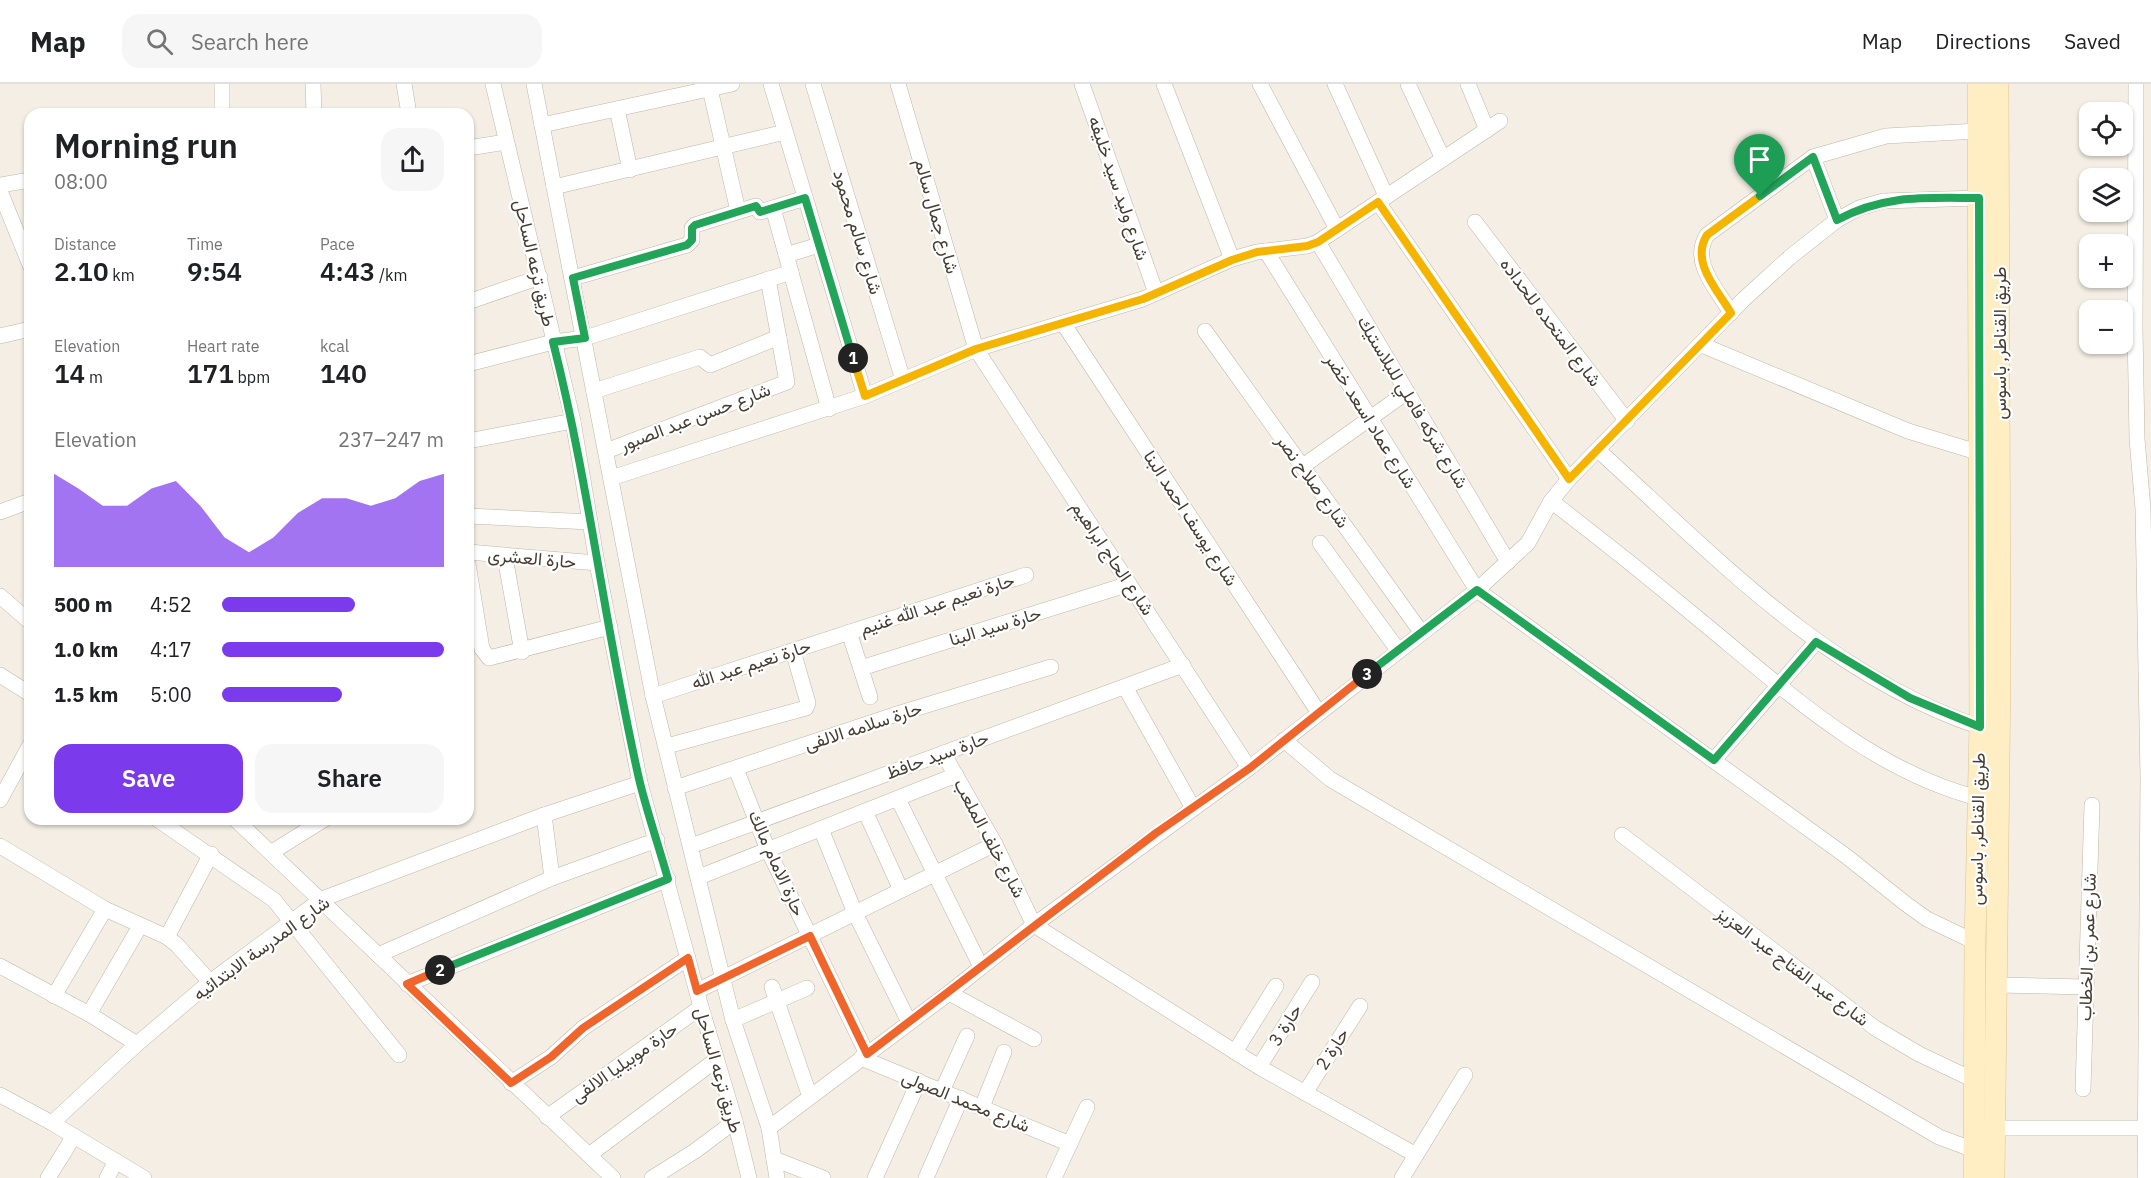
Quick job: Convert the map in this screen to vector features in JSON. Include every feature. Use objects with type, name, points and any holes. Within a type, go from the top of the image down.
[{"type":"main road","name":"طريق القناطر, باسوس","points":[[1978,84],[1977,452],[1980,727],[1974,942],[1974,1080],[1994,1178]]},
{"type":"main road","name":"طريق القناطر, باسوس","points":[[1974,1178],[1974,1150],[1984,1128],[1996,985],[2000,675],[1998,84]]},
{"type":"street","points":[[222,84],[222,108]]},
{"type":"street","points":[[313,84],[314,108]]},
{"type":"street","points":[[404,84],[408,108]]},
{"type":"street","name":"طريق ترعه الساحل","points":[[493,84],[573,421],[597,563],[640,783],[749,1178]]},
{"type":"street","name":"طريق ترعه الساحل","points":[[534,84],[653,696],[733,1020],[769,1128],[777,1178]]},
{"type":"street","points":[[542,125],[732,84]]},
{"type":"street","points":[[771,84],[865,396]]},
{"type":"street","name":"شارع سالم محمود","points":[[813,84],[903,380]]},
{"type":"street","name":"شارع جمال سالم","points":[[898,84],[976,349]]},
{"type":"street","name":"شارع وليد سيد خليفه","points":[[1082,84],[1156,293]]},
{"type":"street","points":[[1164,84],[1232,260]]},
{"type":"street","points":[[1260,84],[1337,229]]},
{"type":"street","points":[[1335,84],[1382,199],[1569,479]]},
{"type":"street","points":[[1408,84],[1443,159]]},
{"type":"street","points":[[1468,84],[1487,130]]},
{"type":"street","points":[[2136,84],[2143,156],[2143,509],[2150,778],[2145,1178]]},
{"type":"street","points":[[710,89],[738,212]]},
{"type":"street","points":[[617,109],[630,170]]},
{"type":"street","points":[[611,478],[829,409],[976,349],[1156,293],[1232,260],[1266,251],[1307,246],[1318,242],[1500,121]]},
{"type":"street","points":[[1731,313],[1702,265],[1701,244],[1707,235],[1813,157],[1886,136],[1978,131]]},
{"type":"street","points":[[554,187],[723,149],[785,132]]},
{"type":"street","points":[[474,147],[506,142]]},
{"type":"street","points":[[1813,157],[1837,220]]},
{"type":"street","points":[[0,185],[24,181]]},
{"type":"street","points":[[0,191],[24,250]]},
{"type":"street","points":[[573,278],[687,245],[692,240],[692,228],[695,225],[757,206],[760,212],[805,198]]},
{"type":"street","points":[[769,1128],[949,993],[1034,925],[1250,768],[1477,590],[1533,537],[1551,501],[1569,479],[1599,451],[1731,313],[1789,258],[1837,220],[1859,208],[1883,201],[1979,198]]},
{"type":"street","points":[[773,208],[829,409]]},
{"type":"street","name":"شارع المتحده للحداده","points":[[1475,222],[1627,422]]},
{"type":"street","name":"شارع شركه فاملي للبلاستيك","points":[[1318,242],[1508,562]]},
{"type":"street","points":[[786,255],[819,245]]},
{"type":"street","name":"شارع عماد اسعد خضر","points":[[1266,251],[1477,590]]},
{"type":"street","points":[[474,362],[553,342],[585,338],[791,272]]},
{"type":"street","points":[[474,300],[540,277]]},
{"type":"street","name":"شارع حسن عبد الصبور","points":[[606,451],[787,382],[768,279]]},
{"type":"street","name":"شارع يوسف احمد البنا","points":[[1063,323],[1319,712]]},
{"type":"street","points":[[0,336],[24,330]]},
{"type":"street","name":"شارع صلاح نصر","points":[[1205,331],[1421,632]]},
{"type":"street","points":[[594,391],[700,357],[710,365],[779,337]]},
{"type":"street","points":[[1702,345],[1908,431],[1977,452]]},
{"type":"street","name":"شارع الحاج ابراهيم","points":[[976,349],[1250,768]]},
{"type":"street","points":[[1303,466],[1407,392]]},
{"type":"street","points":[[474,440],[573,421]]},
{"type":"street","points":[[1599,451],[1750,588],[1816,642],[1910,698],[1980,727]]},
{"type":"street","points":[[1551,501],[1632,564],[1778,685],[1848,737],[1916,777],[1946,790],[1978,798]]},
{"type":"street","points":[[0,512],[24,503]]},
{"type":"street","points":[[474,516],[590,522]]},
{"type":"street","points":[[1320,543],[1398,650]]},
{"type":"street","name":"حارة العشرى","points":[[474,553],[597,563]]},
{"type":"street","points":[[505,557],[522,652]]},
{"type":"street","name":"حارة نعيم عبد الله غنيم","points":[[849,633],[1026,575]]},
{"type":"street","name":"حارة سيد البنا","points":[[861,668],[1129,584]]},
{"type":"street","points":[[1477,590],[1846,856],[1927,919],[1974,942]]},
{"type":"street","points":[[0,597],[24,617]]},
{"type":"street","points":[[474,600],[482,649],[485,656],[493,658],[610,627]]},
{"type":"street","points":[[849,633],[870,697]]},
{"type":"street","name":"حارة نعيم عبد الله","points":[[653,696],[849,633]]},
{"type":"street","points":[[1714,760],[1816,642]]},
{"type":"street","points":[[667,747],[808,706],[793,651]]},
{"type":"street","name":"حارة سيد حافظ","points":[[691,846],[1183,665]]},
{"type":"street","name":"حارة سلامه الالفى","points":[[675,788],[894,715],[1051,667]]},
{"type":"street","points":[[0,675],[24,690]]},
{"type":"street","points":[[1125,687],[1193,808]]},
{"type":"street","points":[[1284,740],[1313,767],[1340,785],[1939,1137],[1974,1150]]},
{"type":"street","name":"شارع خلف الملعب","points":[[943,753],[995,844],[1034,925]]},
{"type":"street","points":[[0,800],[24,756]]},
{"type":"street","name":"حارة الامام مالك","points":[[736,769],[768,850],[864,1056]]},
{"type":"street","points":[[699,877],[956,775]]},
{"type":"street","name":"شارع المدرسة الابتدائيه","points":[[52,1122],[137,1044],[210,982],[322,899],[544,815],[640,783]]},
{"type":"street","points":[[898,799],[981,967]]},
{"type":"street","name":"شارع عمر بن الخطاب","points":[[2083,1089],[2092,805]]},
{"type":"street","points":[[865,811],[901,890]]},
{"type":"street","points":[[544,815],[552,878]]},
{"type":"street","points":[[166,825],[274,900],[399,1055]]},
{"type":"street","points":[[242,825],[613,1178]]},
{"type":"street","points":[[272,852],[315,825]]},
{"type":"street","points":[[820,829],[855,913],[909,1023]]},
{"type":"street","name":"شارع عبد الفتاح عبد العزيز","points":[[1622,835],[1875,1028],[1919,1054],[1974,1080]]},
{"type":"street","points":[[378,955],[552,878],[657,840]]},
{"type":"street","points":[[697,991],[995,844]]},
{"type":"street","points":[[0,846],[105,909],[167,937],[210,982]]},
{"type":"street","points":[[167,937],[211,854]]},
{"type":"street","points":[[407,984],[668,879]]},
{"type":"street","points":[[54,996],[105,909]]},
{"type":"street","points":[[1034,925],[1259,1067],[1416,1155]]},
{"type":"street","points":[[89,1014],[140,926]]},
{"type":"street","points":[[511,1083],[551,1057],[583,1028],[688,958]]},
{"type":"street","points":[[0,966],[89,1014],[137,1044]]},
{"type":"street","name":"حارة 3","points":[[1259,1067],[1312,982]]},
{"type":"street","points":[[1996,985],[2085,987]]},
{"type":"street","points":[[1235,1052],[1276,986]]},
{"type":"street","points":[[733,1020],[774,994],[807,988]]},
{"type":"street","points":[[949,993],[1034,1039]]},
{"type":"street","points":[[774,994],[810,1097]]},
{"type":"street","name":"حارة 2","points":[[1305,1093],[1359,1006]]},
{"type":"street","name":"حارة موبيليا الالفى","points":[[548,1117],[701,1007]]},
{"type":"street","points":[[942,1091],[967,1036]]},
{"type":"street","points":[[982,1107],[1004,1052]]},
{"type":"street","name":"شارع محمد الصولى","points":[[864,1056],[1070,1144]]},
{"type":"street","points":[[589,1155],[716,1060]]},
{"type":"street","points":[[1402,1178],[1465,1075]]},
{"type":"street","points":[[875,1178],[918,1081]]},
{"type":"street","points":[[0,1095],[52,1122],[144,1178]]},
{"type":"street","points":[[926,1178],[960,1098]]},
{"type":"street","points":[[1054,1178],[1087,1107]]},
{"type":"street","points":[[652,1178],[695,1151],[735,1121]]},
{"type":"street","points":[[1984,1128],[2145,1128]]},
{"type":"street","points":[[48,1178],[74,1136]]},
{"type":"street","points":[[774,1159],[823,1178]]},
{"type":"street","points":[[107,1178],[116,1161]]},
{"type":"route","points":[[1813,157],[1837,220],[1859,208],[1883,201],[1908,198],[1979,198],[1977,452],[1980,727],[1952,718],[1910,698],[1816,642],[1714,760],[1477,590],[1250,768],[1156,833],[867,1054],[810,936],[697,991],[688,958],[583,1028],[551,1057],[511,1083],[407,984],[668,879],[640,783],[597,563],[573,421],[553,342],[585,338],[573,278],[687,245],[692,240],[692,228],[695,225],[756,206],[760,212],[805,198],[865,396],[976,349],[1143,299],[1232,260],[1257,252],[1307,246],[1318,242],[1378,202],[1569,479],[1599,451],[1731,313],[1702,265],[1701,244],[1707,235],[1760,196],[1813,157]]}]
